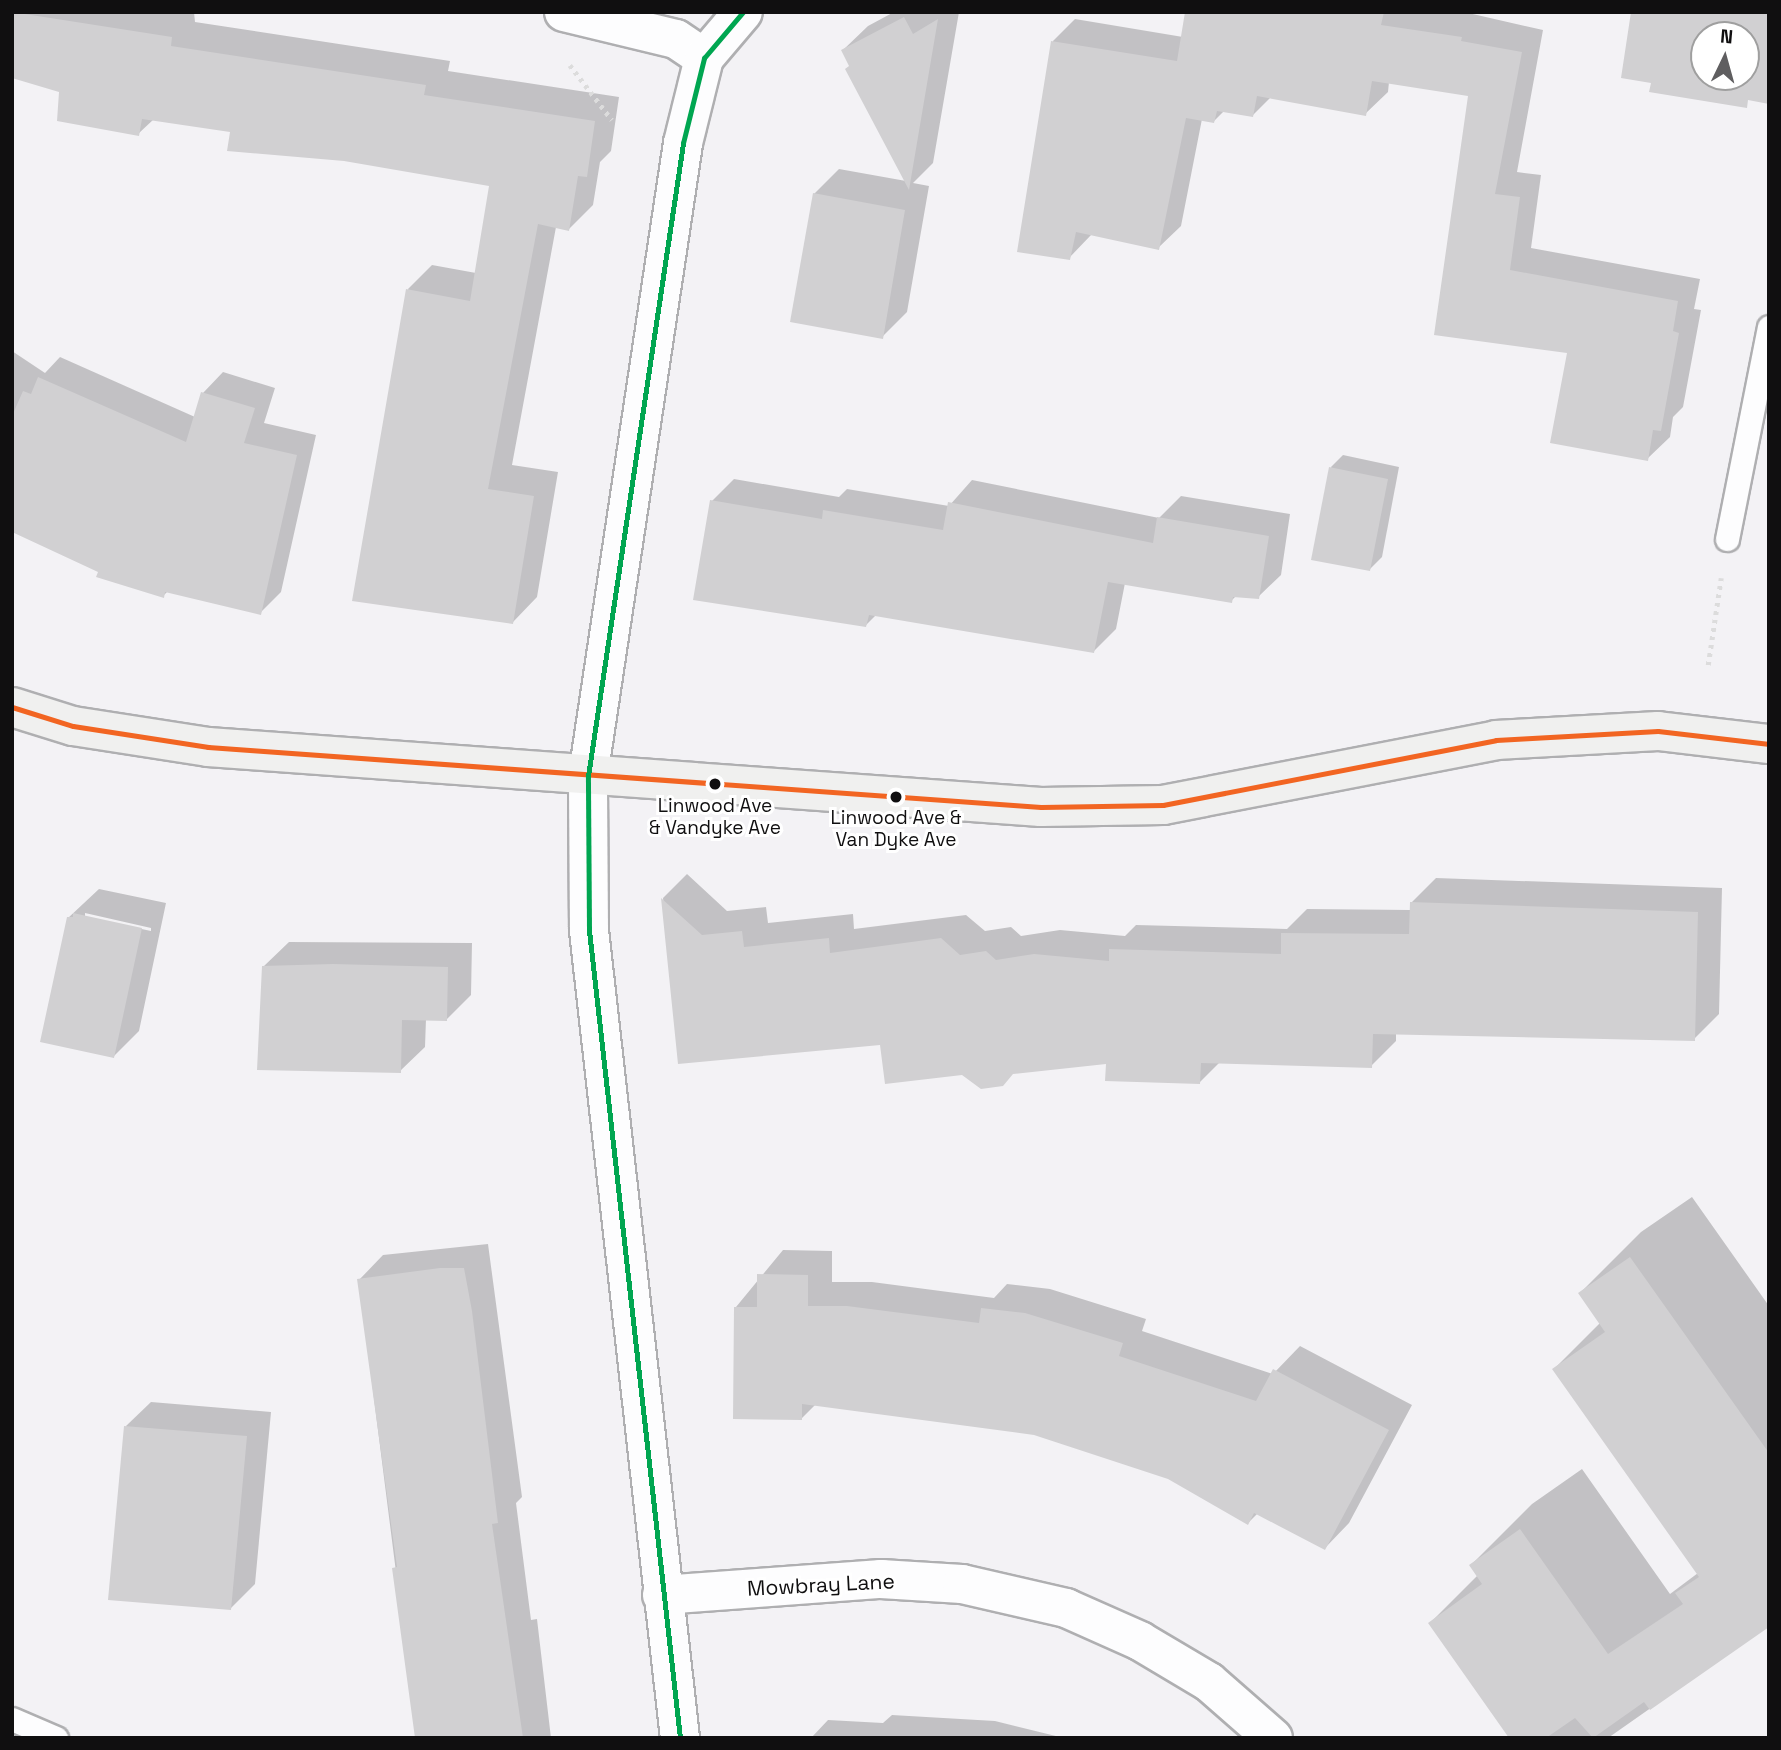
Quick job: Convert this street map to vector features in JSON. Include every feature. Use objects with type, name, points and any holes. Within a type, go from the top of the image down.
[{"type":"main road","points":[[12,707],[73,726],[208,747],[1041,807],[1163,805],[1496,740],[1658,731],[1769,744]]},
{"type":"street","points":[[564,12],[676,38],[704,58]]},
{"type":"street","points":[[680,1738],[589,930],[588,776],[683,143],[704,58],[743,12]]},
{"type":"street","name":"Mowbray Lane","points":[[662,1595],[881,1579],[988,1590],[1066,1608],[1140,1641],[1209,1682],[1273,1738]]},
{"type":"lane","points":[[1727,539],[1769,327]]},
{"type":"lane","points":[[12,1719],[56,1738]]},
{"type":"path","points":[[1708,666],[1727,539]]},
{"type":"building","points":[[12,12],[172,37],[171,46],[426,85],[424,95],[595,121],[587,177],[578,176],[569,231],[538,224],[488,489],[534,496],[513,624],[352,601],[406,289],[470,301],[489,186],[344,161],[227,151],[230,132],[142,119],[139,136],[57,121],[59,92],[12,78]]},
{"type":"building","points":[[1185,12],[1384,12],[1381,25],[1462,37],[1461,41],[1522,52],[1495,194],[1520,197],[1510,270],[1678,301],[1673,331],[1679,333],[1661,431],[1653,430],[1648,461],[1550,443],[1567,353],[1434,335],[1468,96],[1372,81],[1366,116],[1257,96],[1253,117],[1217,111],[1214,123],[1186,118],[1159,250],[1076,232],[1070,260],[1017,252],[1051,41],[1177,61]]},
{"type":"building","points":[[1631,12],[1769,12],[1769,104],[1748,100],[1747,108],[1649,92],[1651,83],[1621,78]]},
{"type":"building","points":[[904,17],[913,34],[938,19],[909,190],[845,69],[849,66],[841,50]]},
{"type":"building","points":[[813,193],[905,210],[883,339],[790,322]]},
{"type":"building","points":[[38,377],[186,442],[201,392],[255,408],[244,443],[297,455],[261,615],[165,592],[164,598],[96,577],[98,572],[12,532],[12,416],[23,391],[31,394]]},
{"type":"building","points":[[1329,467],[1388,479],[1370,571],[1311,560]]},
{"type":"building","points":[[710,500],[822,519],[823,510],[943,530],[948,502],[1153,543],[1157,517],[1269,536],[1259,599],[1233,597],[1232,603],[1108,582],[1094,653],[869,615],[866,627],[693,600]]},
{"type":"building","points":[[661,898],[702,935],[742,931],[744,947],[829,938],[830,953],[941,938],[960,955],[986,951],[996,960],[1034,954],[1109,961],[1109,949],[1281,954],[1281,933],[1409,934],[1410,902],[1698,912],[1695,1041],[1373,1034],[1372,1068],[1201,1063],[1200,1084],[1105,1081],[1106,1064],[1013,1074],[1003,1086],[981,1089],[962,1075],[885,1084],[880,1045],[678,1064]]},
{"type":"building","points":[[73,913],[142,928],[114,1058],[40,1042],[67,917],[73,917]]},
{"type":"building","points":[[333,964],[448,967],[447,1021],[402,1020],[401,1073],[257,1070],[262,966]]},
{"type":"building","points":[[1630,1257],[1769,1453],[1769,1627],[1650,1710],[1644,1702],[1593,1738],[1575,1718],[1546,1738],[1509,1738],[1428,1623],[1482,1584],[1469,1565],[1520,1529],[1608,1654],[1683,1604],[1675,1593],[1699,1577],[1552,1369],[1605,1332],[1578,1293]]},
{"type":"building","points":[[440,1268],[464,1268],[472,1311],[498,1523],[492,1524],[523,1738],[415,1738],[392,1568],[397,1567],[357,1279]]},
{"type":"building","points":[[757,1274],[808,1275],[808,1306],[847,1306],[979,1323],[981,1308],[1025,1313],[1123,1343],[1119,1356],[1256,1401],[1273,1369],[1389,1430],[1325,1550],[1254,1513],[1248,1525],[1168,1479],[1034,1435],[802,1404],[802,1420],[733,1419],[734,1307],[757,1307]]},
{"type":"building","points":[[124,1426],[247,1436],[231,1610],[108,1600]]},
{"type":"transit line","points":[[680,1738],[589,930],[588,776],[683,143],[704,58],[743,12]]},
{"type":"transit line","points":[[12,707],[73,726],[208,747],[1041,807],[1163,805],[1496,740],[1658,731],[1769,744]]},
{"type":"place","name":"Linwood Ave & Vandyke Ave","points":[[715,784]]},
{"type":"place","name":"Linwood Ave & Van Dyke Ave","points":[[896,797]]}]
